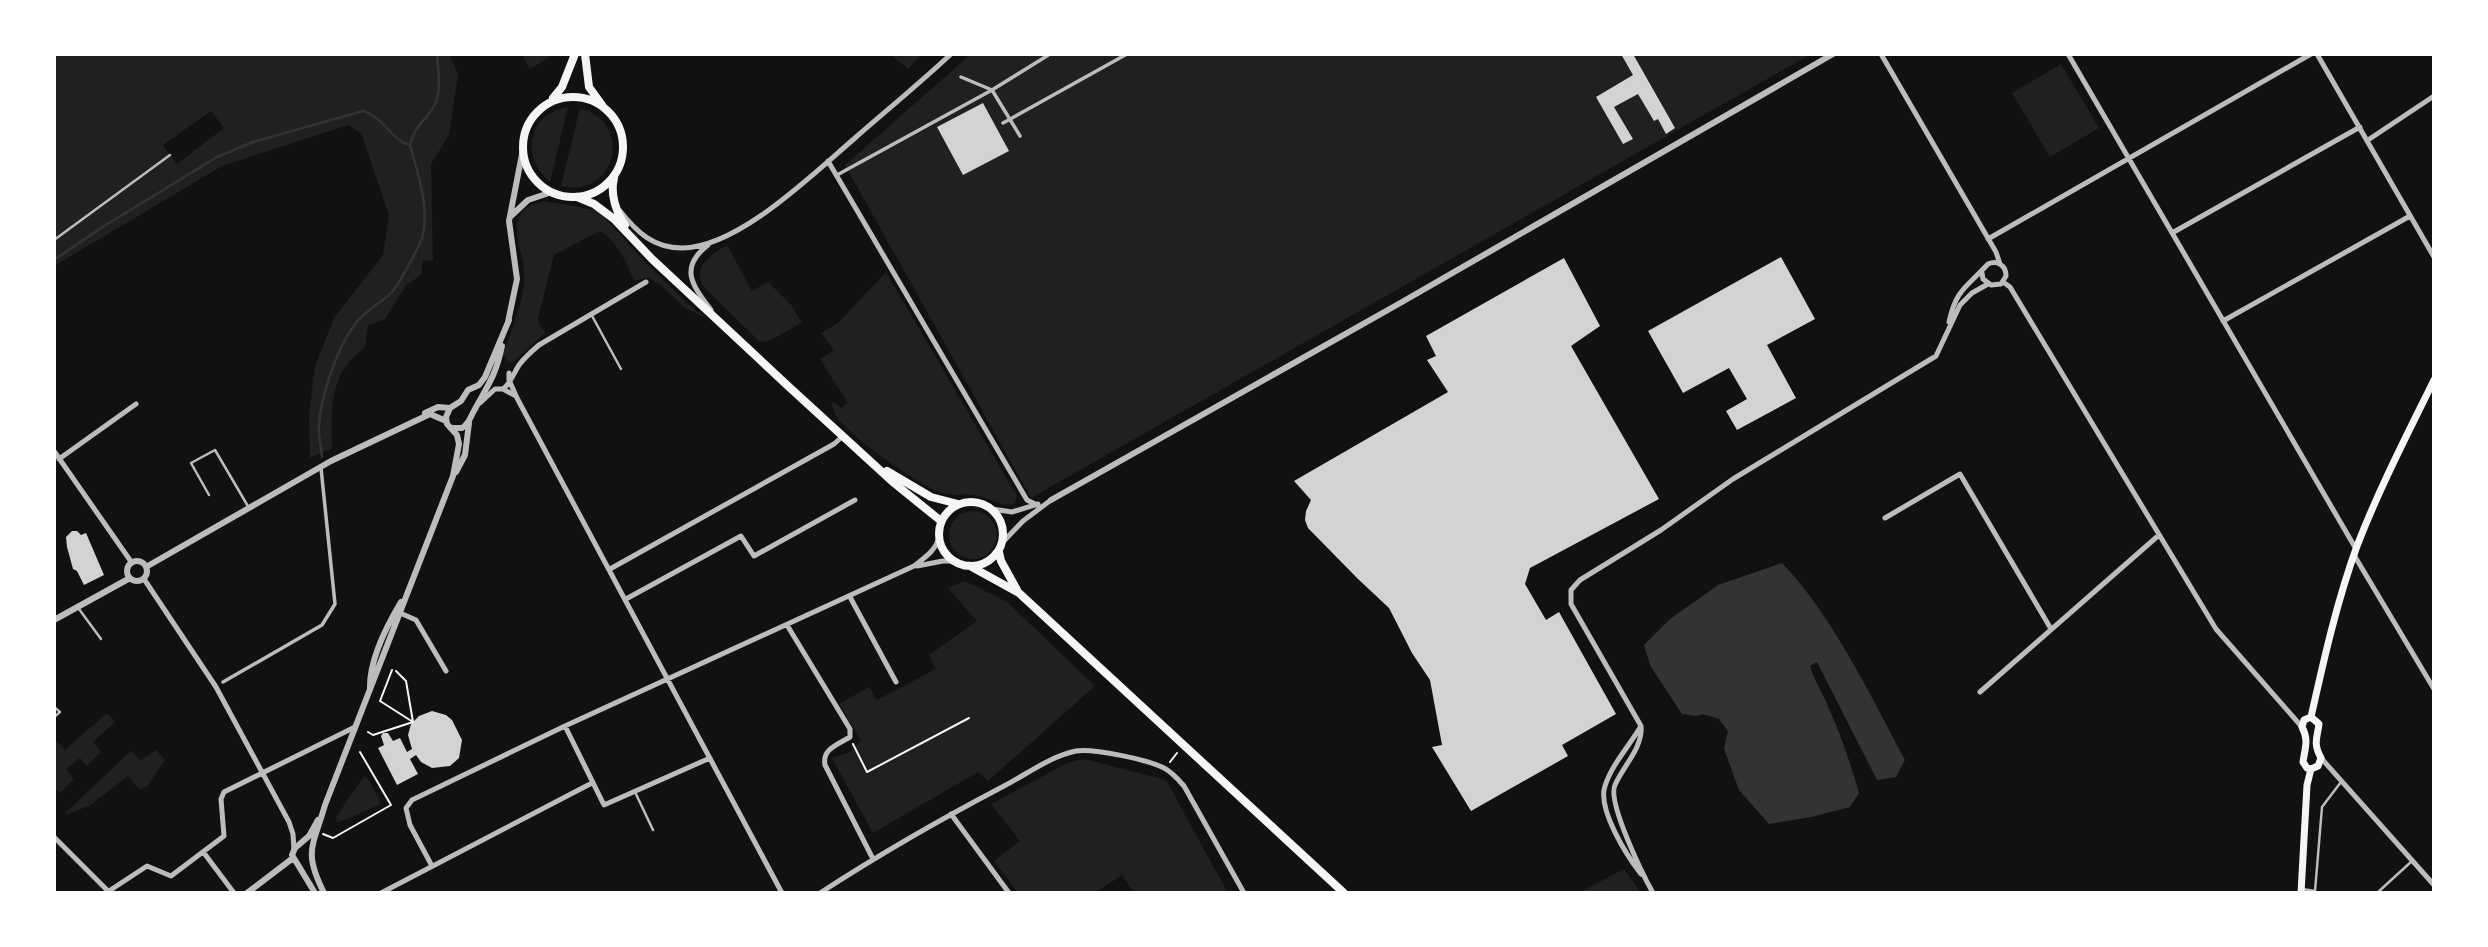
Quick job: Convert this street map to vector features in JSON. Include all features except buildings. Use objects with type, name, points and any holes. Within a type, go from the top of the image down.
[{"type":"main road","points":[[575,54],[562,87],[530,120],[523,149],[528,170],[541,186],[552,192],[578,197],[605,211],[724,327],[894,483],[941,521]]},
{"type":"main road","points":[[585,54],[589,87],[619,128],[622,139],[623,154],[613,181],[613,192],[619,215],[635,239]]},
{"type":"main road","points":[[552,100],[568,96],[581,97],[590,99],[606,110]]},
{"type":"main road","points":[[578,197],[587,196],[603,188],[619,167]]},
{"type":"main road","points":[[2311,717],[2331,631],[2356,552],[2382,486],[2434,380]]},
{"type":"main road","points":[[865,455],[931,497],[958,504],[976,502],[992,509],[1003,525],[1001,561],[1019,593]]},
{"type":"main road","points":[[958,504],[947,512],[941,521],[939,536],[943,551],[954,561],[991,576],[1019,593],[1345,893]]},
{"type":"main road","points":[[970,566],[984,564],[1000,548]]},
{"type":"main road","points":[[2311,717],[2304,720],[2302,727],[2306,734],[2303,762],[2311,769]]},
{"type":"main road","points":[[2311,717],[2319,724],[2315,735],[2317,752],[2321,758],[2318,766],[2311,769]]},
{"type":"main road","points":[[2302,891],[2307,785],[2311,769]]},
{"type":"street","points":[[616,206],[649,241],[681,248],[710,243],[755,219],[828,161],[951,54]]},
{"type":"street","points":[[837,175],[992,90],[1050,54]]},
{"type":"street","points":[[1003,123],[1127,54]]},
{"type":"street","points":[[1000,548],[1023,521],[1051,500],[1833,54]]},
{"type":"street","points":[[1653,893],[1612,796],[1614,787],[1639,742],[1641,726],[1571,604],[1570,596],[1575,584],[1661,530],[1733,479],[1936,356],[1961,305],[1972,293],[1988,284],[1998,285],[2003,282],[2006,272],[1881,54]]},
{"type":"street","points":[[2068,54],[2434,689]]},
{"type":"street","points":[[1989,242],[2127,158],[2311,54]]},
{"type":"street","points":[[2317,54],[2434,257]]},
{"type":"street","points":[[961,77],[992,90],[1020,136]]},
{"type":"street","points":[[2368,140],[2434,96]]},
{"type":"street","points":[[2172,233],[2360,127]]},
{"type":"street","points":[[480,403],[498,366],[517,279],[509,221],[523,149]]},
{"type":"street","points":[[828,161],[1027,500],[1037,505]]},
{"type":"street","points":[[509,221],[515,211],[528,200],[552,192]]},
{"type":"street","points":[[2222,321],[2410,216]]},
{"type":"street","points":[[1948,331],[1956,296],[1988,264],[1989,242]]},
{"type":"street","points":[[710,243],[694,260],[691,280],[724,327]]},
{"type":"street","points":[[1988,264],[2000,264]]},
{"type":"street","points":[[1982,272],[1983,279],[1988,284]]},
{"type":"street","points":[[509,373],[539,345],[646,282]]},
{"type":"street","points":[[2003,282],[2010,287],[2216,629],[2302,727]]},
{"type":"street","points":[[146,567],[321,468],[438,407],[450,408],[461,401],[468,390],[475,387],[488,371],[509,320]]},
{"type":"street","points":[[498,366],[509,373],[517,398],[782,893]]},
{"type":"street","points":[[417,418],[429,414],[459,429],[468,423],[491,390],[511,383],[518,367]]},
{"type":"street","points":[[475,387],[482,390],[483,394]]},
{"type":"street","points":[[503,388],[517,398]]},
{"type":"street","points":[[60,459],[136,404]]},
{"type":"street","points":[[450,408],[448,424],[457,435],[459,444],[453,476]]},
{"type":"street","points":[[295,854],[305,863],[310,855],[325,806],[355,727],[453,476],[465,455],[468,423]]},
{"type":"street","points":[[610,569],[843,436]]},
{"type":"street","points":[[54,451],[132,563]]},
{"type":"street","points":[[223,682],[323,625],[334,604],[321,468]]},
{"type":"street","points":[[1885,518],[1960,474],[2051,629]]},
{"type":"street","points":[[626,599],[741,536],[754,556],[855,500]]},
{"type":"street","points":[[992,509],[1012,512],[1051,500]]},
{"type":"street","points":[[1980,692],[2160,535]]},
{"type":"street","points":[[914,566],[932,550],[939,536]]},
{"type":"street","points":[[432,866],[405,811],[412,800],[565,726],[914,566],[954,561]]},
{"type":"street","points":[[138,562],[146,567],[144,579],[136,581],[130,578],[127,570],[132,563],[138,562]]},
{"type":"street","points":[[54,620],[130,578]]},
{"type":"street","points":[[144,579],[216,687],[263,772],[290,825],[295,854],[315,893]]},
{"type":"street","points":[[370,690],[372,666],[390,619],[409,588]]},
{"type":"street","points":[[849,597],[896,682]]},
{"type":"street","points":[[400,613],[416,620],[446,671]]},
{"type":"street","points":[[788,625],[850,729],[850,737],[826,751],[825,765],[873,859]]},
{"type":"street","points":[[565,726],[604,805],[710,758]]},
{"type":"street","points":[[1641,726],[1605,786],[1604,798],[1612,825],[1634,866],[1647,882]]},
{"type":"street","points":[[54,837],[110,892],[147,866],[171,876],[224,836],[221,795],[355,727]]},
{"type":"street","points":[[820,893],[951,814],[1055,758],[1087,750],[1152,762],[1165,768],[1184,786],[1244,893]]},
{"type":"street","points":[[2321,758],[2434,885]]},
{"type":"street","points":[[382,893],[592,783]]},
{"type":"street","points":[[295,854],[310,834],[325,806]]},
{"type":"street","points":[[951,814],[1009,893]]},
{"type":"street","points":[[247,893],[295,854],[307,848],[313,871],[324,893]]},
{"type":"street","points":[[204,853],[234,893]]},
{"type":"lane","points":[[54,240],[170,155]]},
{"type":"lane","points":[[591,314],[621,369]]},
{"type":"lane","points":[[209,495],[191,463],[215,450],[249,508]]},
{"type":"lane","points":[[77,607],[101,639]]},
{"type":"lane","points":[[54,707],[60,712],[54,717]]},
{"type":"lane","points":[[2302,891],[2315,892],[2322,807],[2342,781]]},
{"type":"lane","points":[[635,792],[653,830]]},
{"type":"lane","points":[[2377,893],[2412,861]]},
{"type":"path","points":[[394,671],[407,681],[413,722],[380,701],[394,671]]},
{"type":"path","points":[[850,737],[867,772],[969,718]]},
{"type":"path","points":[[368,733],[373,735],[413,722]]},
{"type":"path","points":[[1165,768],[1184,744]]},
{"type":"path","points":[[321,833],[333,838],[391,805],[360,752]]},
{"type":"shaded area","points":[[54,54],[449,54],[458,74],[449,135],[431,164],[433,261],[423,260],[421,275],[406,285],[385,319],[368,326],[365,347],[353,357],[338,380],[333,406],[332,448],[310,458],[309,414],[315,366],[334,318],[383,255],[389,215],[361,133],[348,125],[222,166],[54,266]],"holes":[[[211,111],[224,128],[177,164],[163,145]]]},
{"type":"shaded area","points":[[522,54],[550,54],[530,69]]},
{"type":"shaded area","points":[[890,54],[922,54],[908,69]]},
{"type":"shaded area","points":[[971,54],[1811,54],[1031,498],[845,165]]},
{"type":"shaded area","points":[[2061,64],[2099,128],[2050,157],[2012,93]]},
{"type":"shaded area","points":[[568,107],[550,182],[534,161],[532,138],[536,127],[544,118],[554,111]]},
{"type":"shaded area","points":[[580,108],[597,116],[608,128],[612,157],[606,171],[595,181],[580,187],[561,186]]},
{"type":"shaded area","points":[[545,201],[594,210],[601,214],[645,262],[706,318],[685,308],[648,277],[634,281],[616,246],[600,231],[554,255],[538,319],[546,332],[512,363],[506,360],[507,357],[503,356],[524,282],[518,222],[521,213],[530,206]]},
{"type":"shaded area","points":[[727,245],[752,291],[768,282],[792,306],[802,323],[766,342],[759,341],[703,286],[700,279],[702,267],[709,257]]},
{"type":"shaded area","points":[[886,272],[1017,496],[1015,503],[1001,504],[975,495],[950,495],[935,490],[870,448],[836,416],[831,404],[834,402],[841,408],[848,403],[820,359],[834,350],[821,333],[837,324]]},
{"type":"shaded area","points":[[973,511],[982,512],[990,518],[996,526],[996,544],[990,552],[982,558],[973,559],[964,558],[956,552],[950,544],[949,535],[950,526],[956,518],[964,512]]},
{"type":"shaded area","points":[[1782,563],[1834,631],[1905,760],[1896,777],[1877,780],[1817,662],[1810,666],[1828,705],[1859,793],[1850,807],[1769,824],[1739,790],[1724,749],[1728,731],[1719,719],[1703,714],[1682,714],[1651,667],[1644,645],[1670,619],[1718,585]]},
{"type":"shaded area","points":[[965,581],[1007,602],[1095,686],[988,781],[978,772],[873,833],[832,758],[850,752],[861,740],[839,704],[869,687],[877,700],[936,669],[929,655],[977,621],[948,588]]},
{"type":"shaded area","points":[[107,713],[115,722],[93,742],[101,752],[87,766],[80,758],[66,769],[74,779],[60,793],[54,788],[54,738],[65,750]]},
{"type":"shaded area","points":[[156,750],[165,760],[148,785],[140,790],[128,776],[89,806],[67,814],[66,812],[131,751],[141,760]]},
{"type":"shaded area","points":[[1088,760],[1166,780],[1228,893],[1134,893],[1122,875],[1095,893],[1018,893],[994,861],[1020,841],[991,804],[1067,763]]},
{"type":"shaded area","points":[[364,776],[368,778],[380,801],[379,805],[337,823],[336,817]]},
{"type":"shaded area","points":[[1624,869],[1641,893],[1578,893]]},
{"type":"waterway","points":[[322,457],[320,413],[331,372],[342,346],[359,319],[395,288],[423,235],[424,201],[410,145],[438,94],[437,54]]},
{"type":"waterway","points":[[54,260],[217,157],[253,142],[363,111],[378,119],[398,139],[410,145]]}]
